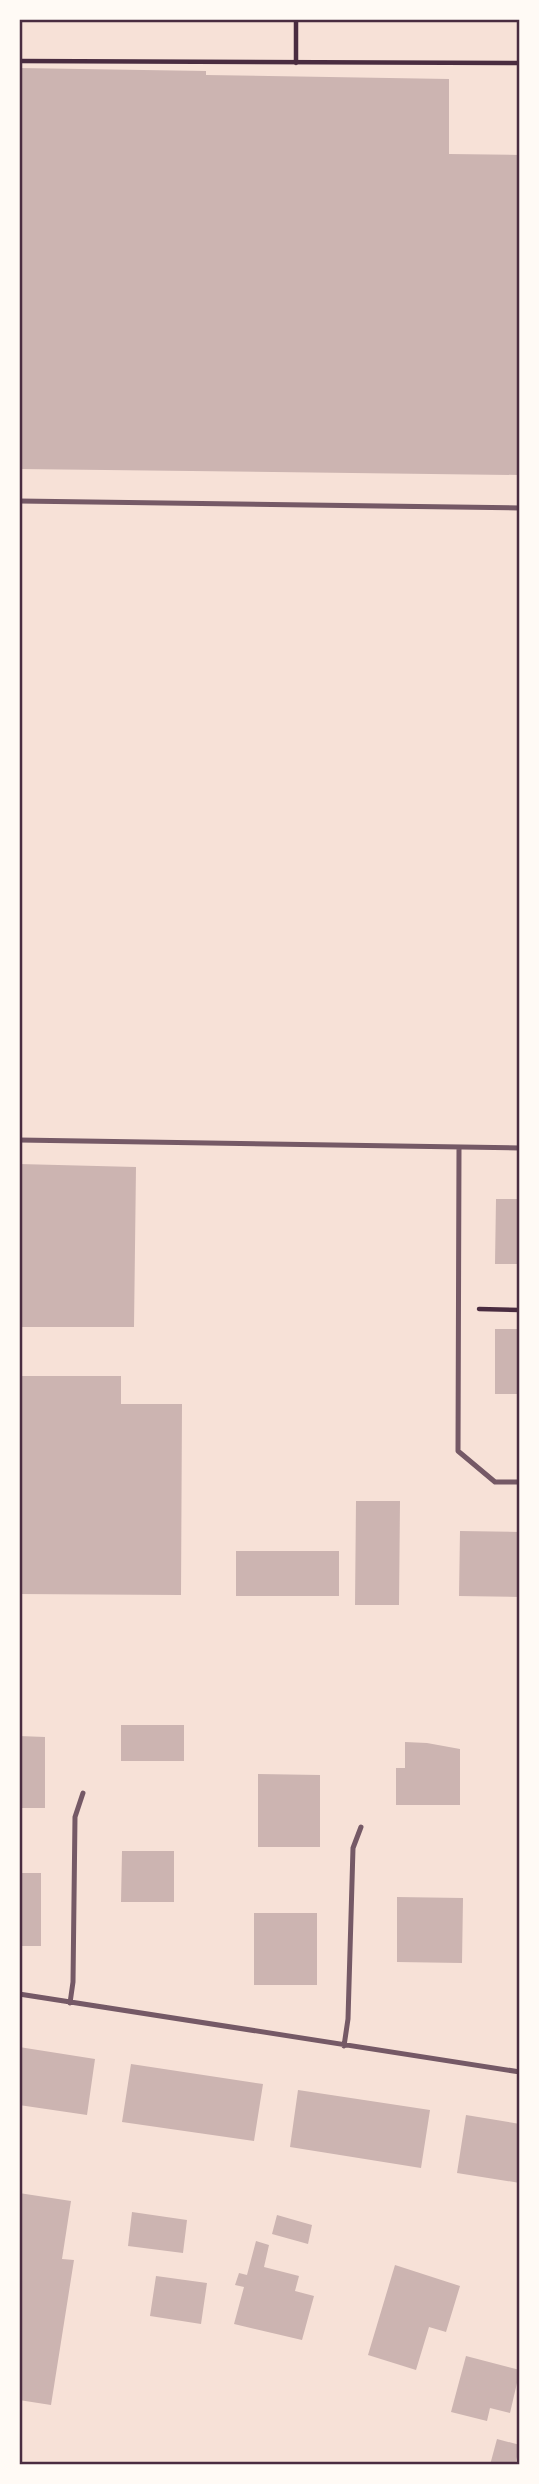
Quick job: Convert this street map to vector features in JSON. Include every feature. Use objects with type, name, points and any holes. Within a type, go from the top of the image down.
[{"type":"lane","points":[[19,501],[520,508]]},
{"type":"lane","points":[[19,1140],[520,1148]]},
{"type":"lane","points":[[459,1148],[458,1451],[495,1482],[520,1482]]},
{"type":"lane","points":[[70,2003],[74,1982],[75,1816],[83,1794]]},
{"type":"lane","points":[[344,2046],[348,2019],[353,1848],[361,1827]]},
{"type":"lane","points":[[19,1994],[520,2072]]},
{"type":"path","points":[[296,19],[296,63]]},
{"type":"path","points":[[19,61],[520,63]]},
{"type":"path","points":[[458,1309],[520,1310]]},
{"type":"building","points":[[19,68],[206,71],[206,75],[449,79],[449,154],[520,155],[520,475],[19,469]]},
{"type":"building","points":[[19,1164],[136,1167],[134,1327],[19,1327]]},
{"type":"building","points":[[496,1199],[520,1199],[520,1264],[495,1264]]},
{"type":"building","points":[[495,1329],[520,1329],[520,1394],[495,1394]]},
{"type":"building","points":[[19,1376],[121,1376],[121,1404],[182,1404],[181,1595],[19,1594]]},
{"type":"building","points":[[356,1501],[400,1501],[399,1605],[355,1605]]},
{"type":"building","points":[[460,1531],[520,1532],[520,1597],[459,1596]]},
{"type":"building","points":[[236,1551],[339,1551],[339,1596],[236,1596]]},
{"type":"building","points":[[121,1725],[184,1725],[184,1761],[121,1761]]},
{"type":"building","points":[[19,1736],[45,1737],[45,1808],[19,1808]]},
{"type":"building","points":[[405,1742],[460,1749],[460,1805],[396,1805],[396,1768],[405,1768]]},
{"type":"building","points":[[258,1774],[320,1775],[320,1847],[258,1847]]},
{"type":"building","points":[[122,1851],[174,1851],[174,1902],[121,1902]]},
{"type":"building","points":[[19,1873],[41,1873],[41,1946],[19,1946]]},
{"type":"building","points":[[397,1897],[463,1898],[462,1963],[397,1962]]},
{"type":"building","points":[[254,1913],[317,1913],[317,1985],[254,1985]]},
{"type":"building","points":[[19,2047],[95,2059],[87,2115],[19,2105]]},
{"type":"building","points":[[131,2064],[263,2084],[254,2141],[122,2122]]},
{"type":"building","points":[[298,2090],[430,2110],[421,2168],[290,2147]]},
{"type":"building","points":[[466,2115],[520,2124],[520,2183],[457,2173]]},
{"type":"building","points":[[19,2193],[71,2201],[62,2259],[74,2260],[51,2405],[19,2400],[19,2285],[22,2266],[19,2266]]},
{"type":"building","points":[[132,2212],[187,2220],[183,2253],[128,2246]]},
{"type":"building","points":[[277,2215],[312,2225],[308,2244],[272,2234]]},
{"type":"building","points":[[256,2241],[269,2245],[264,2267],[299,2276],[295,2291],[314,2296],[302,2340],[234,2324],[244,2287],[235,2285],[239,2273],[247,2275]]},
{"type":"building","points":[[395,2265],[460,2286],[446,2332],[429,2327],[416,2370],[368,2355]]},
{"type":"building","points":[[156,2276],[207,2283],[201,2324],[150,2316]]},
{"type":"building","points":[[466,2356],[520,2370],[510,2413],[490,2408],[487,2421],[451,2412]]},
{"type":"building","points":[[497,2439],[520,2445],[515,2465],[490,2465]]}]
